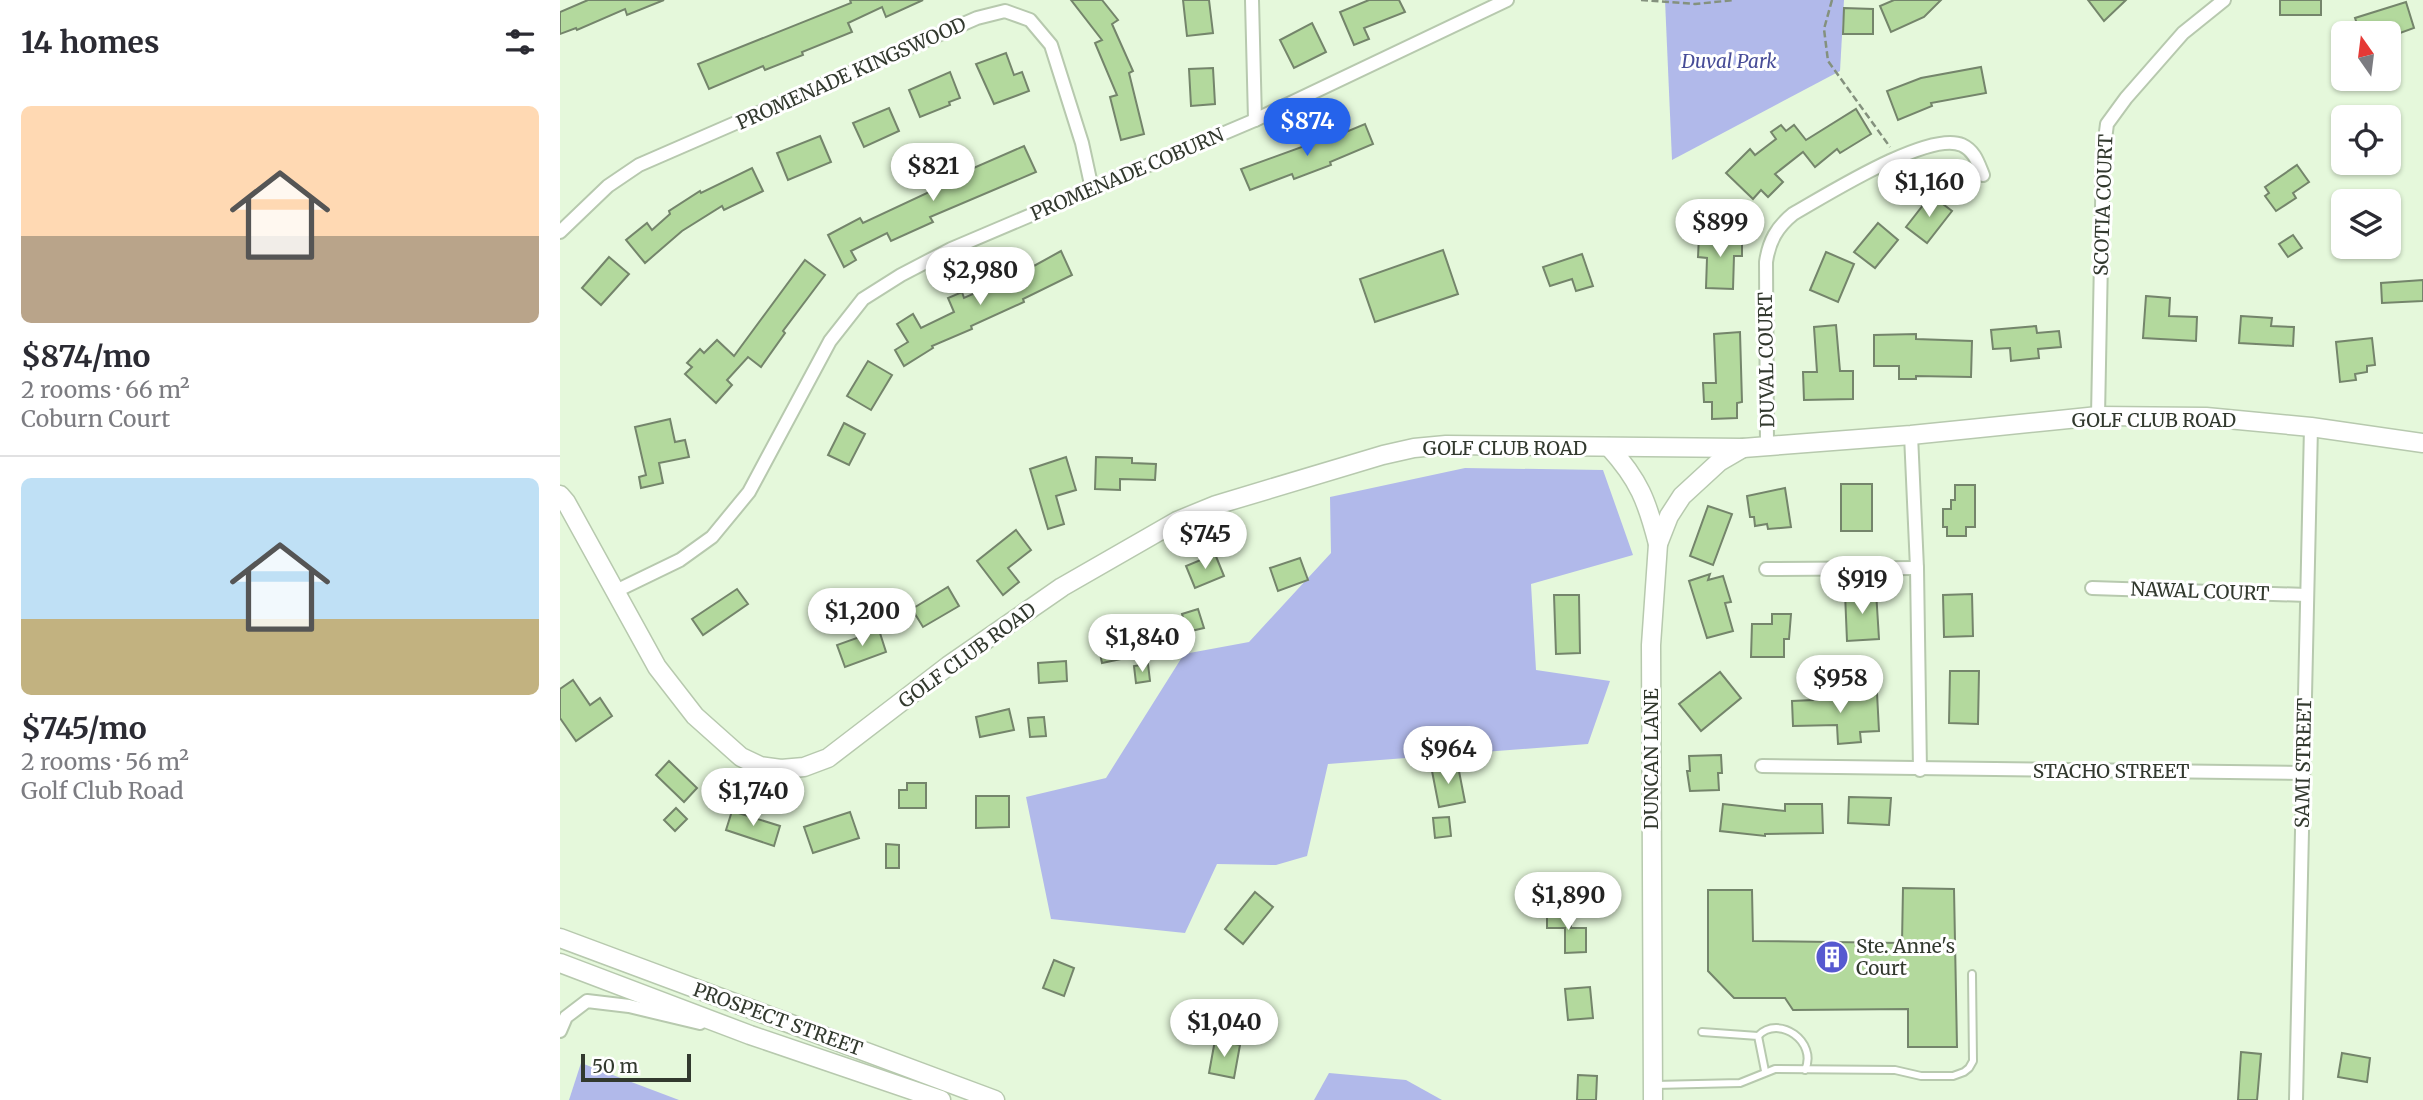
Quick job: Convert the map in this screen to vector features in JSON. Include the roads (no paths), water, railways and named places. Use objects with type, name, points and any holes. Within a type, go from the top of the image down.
[{"type":"street","points":[[1252,0],[1255,120]]},
{"type":"street","name":"PROMENADE COBURN","points":[[617,591],[680,560],[712,537],[749,492],[830,341],[863,299],[951,249],[1255,120],[1507,0]]},
{"type":"street","name":"SCOTIA COURT","points":[[2098,416],[2103,155],[2106,124],[2183,33],[2224,0]]},
{"type":"street","name":"PROMENADE KINGSWOOD","points":[[560,232],[608,186],[639,165],[977,18],[1005,11],[1030,20],[1052,45],[1082,143],[1092,189]]},
{"type":"street","name":"DUVAL COURT","points":[[1767,447],[1766,262],[1768,248],[1782,223],[1793,214],[1898,158],[1928,146],[1945,142],[1961,144],[1973,153],[1983,175]]},
{"type":"street","name":"GOLF CLUB ROAD","points":[[560,495],[663,675],[695,716],[741,757],[760,766],[781,769],[804,767],[828,758],[948,666],[1062,587],[1177,521],[1216,505],[1414,448],[1446,445],[1767,447],[2098,416],[2206,417],[2312,427],[2423,443]]},
{"type":"street","name":"SAMI STREET","points":[[2296,1100],[2312,427]]},
{"type":"street","points":[[1911,435],[1917,568],[1920,770]]},
{"type":"street","points":[[1609,447],[1630,470],[1643,493],[1658,544]]},
{"type":"street","points":[[1658,544],[1669,516],[1682,496],[1719,462],[1743,448]]},
{"type":"street","name":"DUNCAN LANE","points":[[1653,1092],[1651,657],[1653,590],[1658,544]]},
{"type":"street","points":[[1766,569],[1917,568]]},
{"type":"street","name":"NAWAL COURT","points":[[2092,588],[2307,595]]},
{"type":"street","name":"STACHO STREET","points":[[1762,766],[1920,770],[2302,772]]},
{"type":"street","name":"PROSPECT STREET","points":[[560,938],[995,1100]]},
{"type":"street","points":[[562,968],[580,955],[604,954]]},
{"type":"street","name":"PROSPECT STREET","points":[[562,968],[941,1100]]},
{"type":"street","points":[[560,1031],[566,1017],[587,1001],[629,1006],[750,1035]]},
{"type":"lane","points":[[1653,1092],[1740,1083],[1775,1069],[1895,1070],[1921,1076],[1964,1072],[1973,1061],[1972,974]]},
{"type":"lane","points":[[1702,1032],[1758,1036],[1765,1029],[1787,1029],[1804,1043],[1809,1053],[1805,1070]]},
{"type":"lane","points":[[1758,1036],[1765,1071]]},
{"type":"place","name":"Ste. Anne's Court","points":[[1832,957]]},
{"type":"park label","name":"Duval Park","points":[[1729,61]]}]
